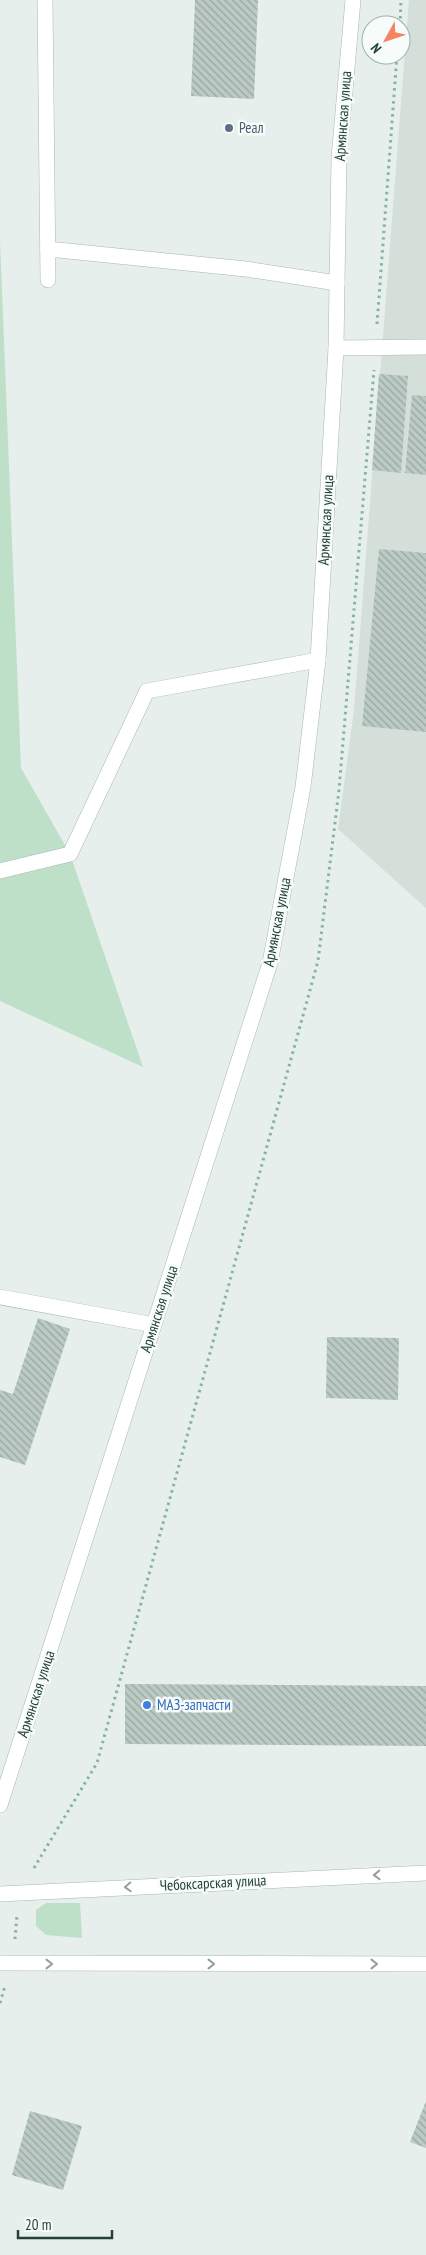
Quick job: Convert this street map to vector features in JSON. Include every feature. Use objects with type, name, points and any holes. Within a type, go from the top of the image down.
[{"type":"street","points":[[45,0],[48,280]]},
{"type":"street","name":"Армянская улица","points":[[0,1805],[270,964],[303,787],[318,660],[336,348],[339,158],[353,0]]},
{"type":"street","points":[[48,250],[246,269],[338,283]]},
{"type":"street","points":[[336,348],[426,347]]},
{"type":"street","points":[[0,871],[70,854],[147,691],[318,660]]},
{"type":"street","points":[[0,1297],[154,1325]]},
{"type":"street","name":"Чебоксарская улица","points":[[0,1894],[426,1873]]},
{"type":"street","points":[[0,1963],[426,1964]]},
{"type":"path","points":[[401,15],[402,0]]},
{"type":"shaded area","points":[[409,0],[426,0],[426,908],[338,829],[354,710],[404,65],[411,65],[411,15],[408,15]]},
{"type":"green space","points":[[0,240],[21,768],[70,854],[143,1067],[0,1001]]},
{"type":"green space","points":[[46,1903],[80,1903],[82,1938],[46,1935],[36,1926],[36,1910]]},
{"type":"building","points":[[195,0],[258,0],[254,99],[191,96]]},
{"type":"building","points":[[379,374],[408,376],[401,473],[372,470]]},
{"type":"building","points":[[412,395],[426,396],[426,475],[405,473]]},
{"type":"building","points":[[379,549],[426,553],[426,732],[362,726]]},
{"type":"building","points":[[38,1318],[70,1329],[25,1465],[0,1457],[0,1390],[13,1394]]},
{"type":"building","points":[[327,1337],[399,1338],[398,1400],[326,1398]]},
{"type":"building","points":[[125,1684],[426,1686],[426,1746],[125,1744]]},
{"type":"building","points":[[426,2101],[426,2148],[410,2142]]},
{"type":"building","points":[[30,2111],[82,2126],[63,2190],[12,2175]]},
{"type":"place","name":"Реал","points":[[229,128]]},
{"type":"place","name":"МАЗ-запчасти","points":[[147,1705]]}]
